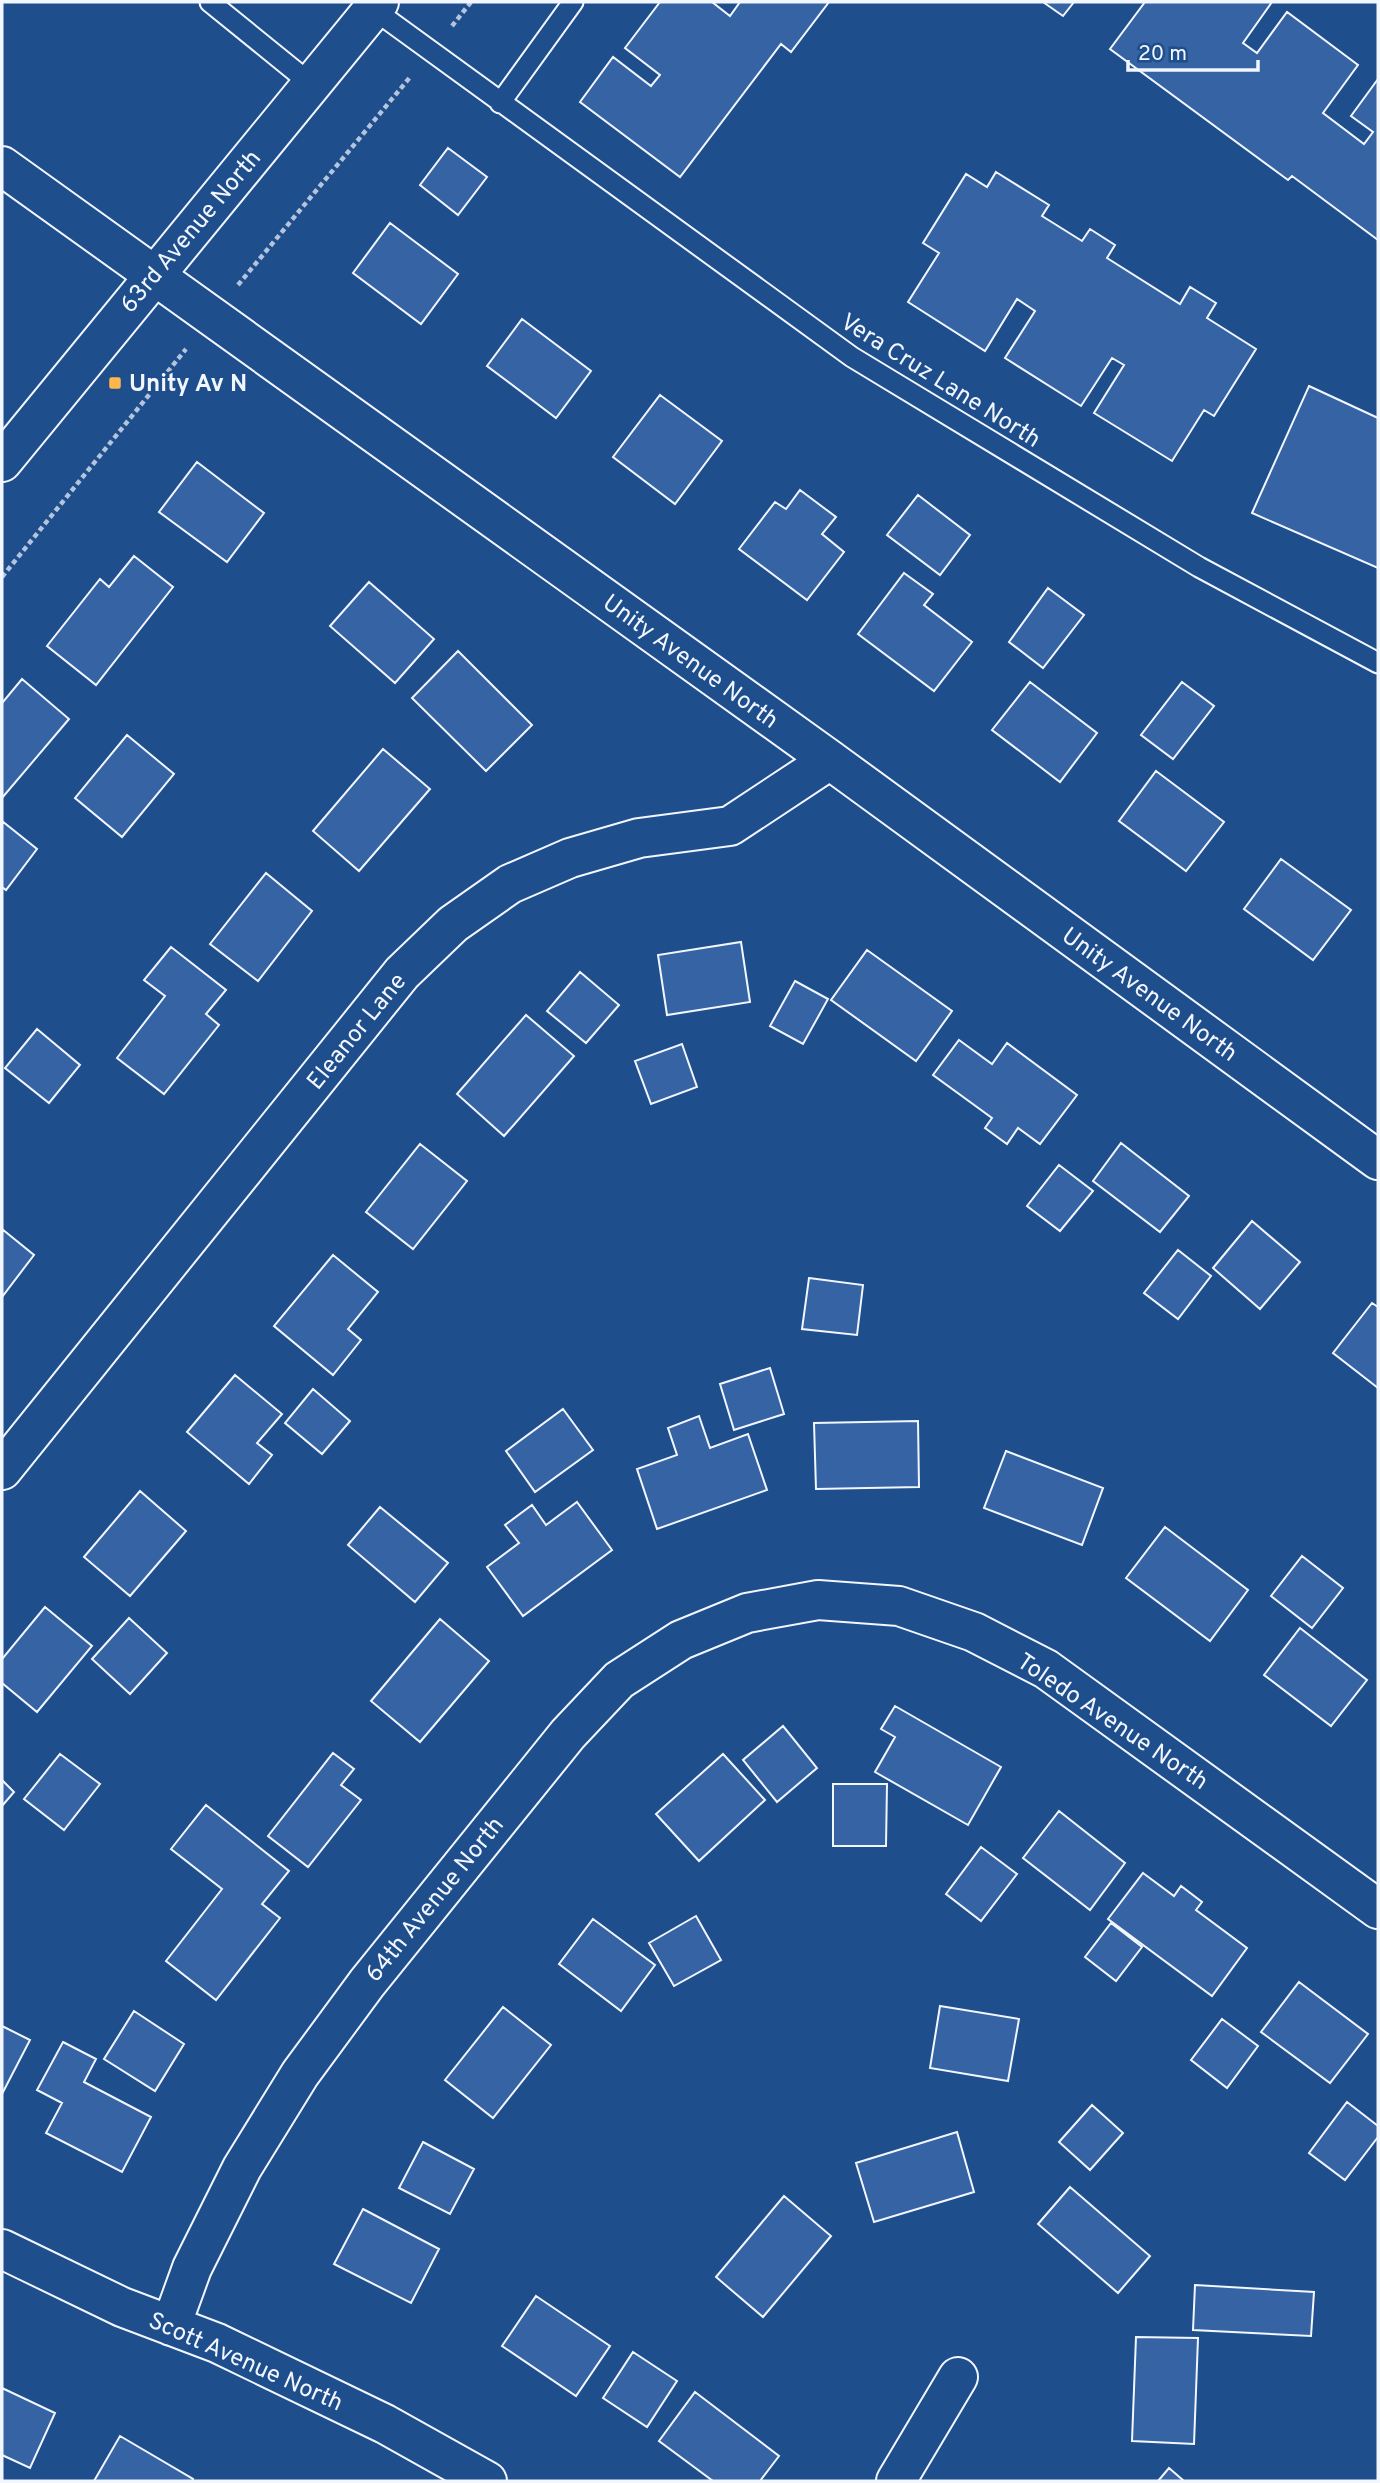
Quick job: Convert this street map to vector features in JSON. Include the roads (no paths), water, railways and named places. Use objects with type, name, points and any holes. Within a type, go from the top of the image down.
[{"type":"street","name":"63rd Avenue North","points":[[2,462],[152,275],[376,6]]},
{"type":"street","name":"Unity Avenue North","points":[[2,166],[830,760],[1378,1160]]},
{"type":"street","name":"Eleanor Lane","points":[[2,1469],[402,973],[453,924],[510,884],[570,858],[639,838],[730,826],[830,760]]},
{"type":"street","name":"Toledo Avenue North","points":[[818,1600],[899,1606],[974,1632],[1046,1669],[1378,1909]]},
{"type":"street","name":"64th Avenue North","points":[[171,2326],[192,2268],[242,2168],[300,2074],[367,1983],[568,1734],[619,1680],[681,1640],[747,1613],[818,1600]]},
{"type":"street","name":"Scott Avenue North","points":[[2,2249],[122,2306],[217,2343],[385,2424],[487,2481]]},
{"type":"street","points":[[896,2481],[958,2377]]},
{"type":"lane","points":[[209,2],[311,84]]},
{"type":"lane","points":[[500,103],[573,2]]},
{"type":"lane","name":"Vera Cruz Lane North","points":[[376,6],[500,103],[852,357],[1199,567],[1378,663]]},
{"type":"place","name":"Unity Av N","points":[[115,383]]}]
